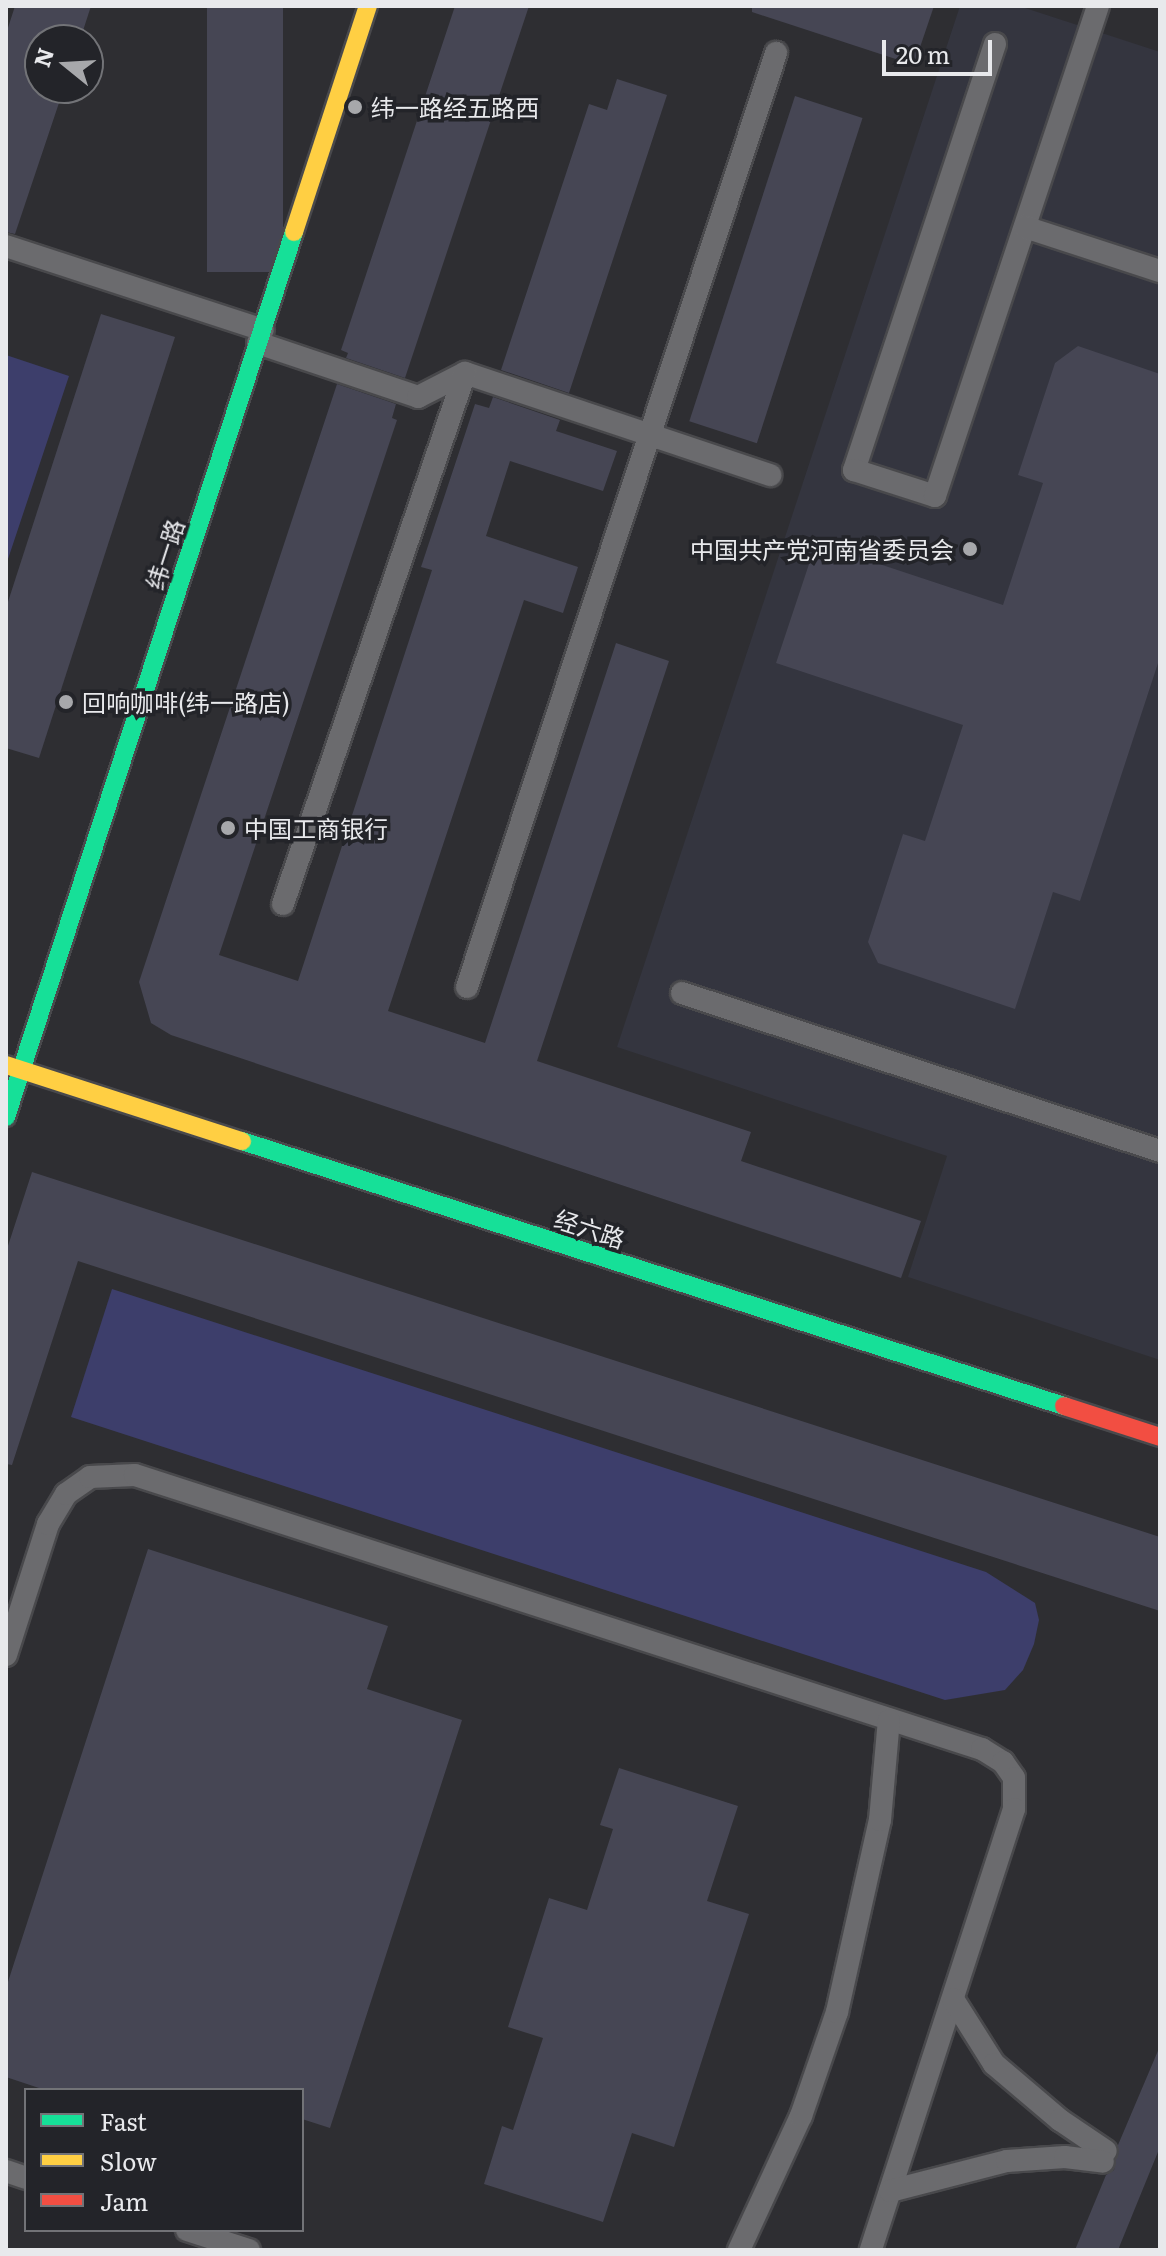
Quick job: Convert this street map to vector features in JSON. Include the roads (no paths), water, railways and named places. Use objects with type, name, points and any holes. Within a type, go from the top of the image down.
[{"type":"street","name":"纬一路","points":[[6,1117],[14,1068],[368,6]]},
{"type":"street","name":"经六路","points":[[14,1068],[1160,1437]]},
{"type":"lane","points":[[995,44],[854,470],[935,496],[1098,6]]},
{"type":"lane","points":[[467,987],[776,53]]},
{"type":"lane","points":[[1025,227],[1160,271]]},
{"type":"lane","points":[[6,246],[260,336],[418,397],[465,373],[770,475]]},
{"type":"lane","points":[[283,904],[465,373]]},
{"type":"lane","points":[[682,993],[1160,1151]]},
{"type":"lane","points":[[6,1655],[48,1524],[66,1494],[90,1477],[135,1475],[982,1749],[1003,1762],[1014,1778],[1014,1809],[871,2250]]},
{"type":"lane","points":[[739,2250],[801,2116],[837,2012],[880,1820],[889,1720]]},
{"type":"lane","points":[[890,2191],[1007,2161],[1105,2156],[994,2064],[953,1999]]},
{"type":"lane","points":[[193,2232],[249,2250]]},
{"type":"place","name":"纬一路经五路西","points":[[355,107]]},
{"type":"place","name":"中国共产党河南省委员会","points":[[970,549]]},
{"type":"place","name":"回响咖啡(纬一路店)","points":[[66,702]]},
{"type":"place","name":"中国工商银行","points":[[228,828]]}]
